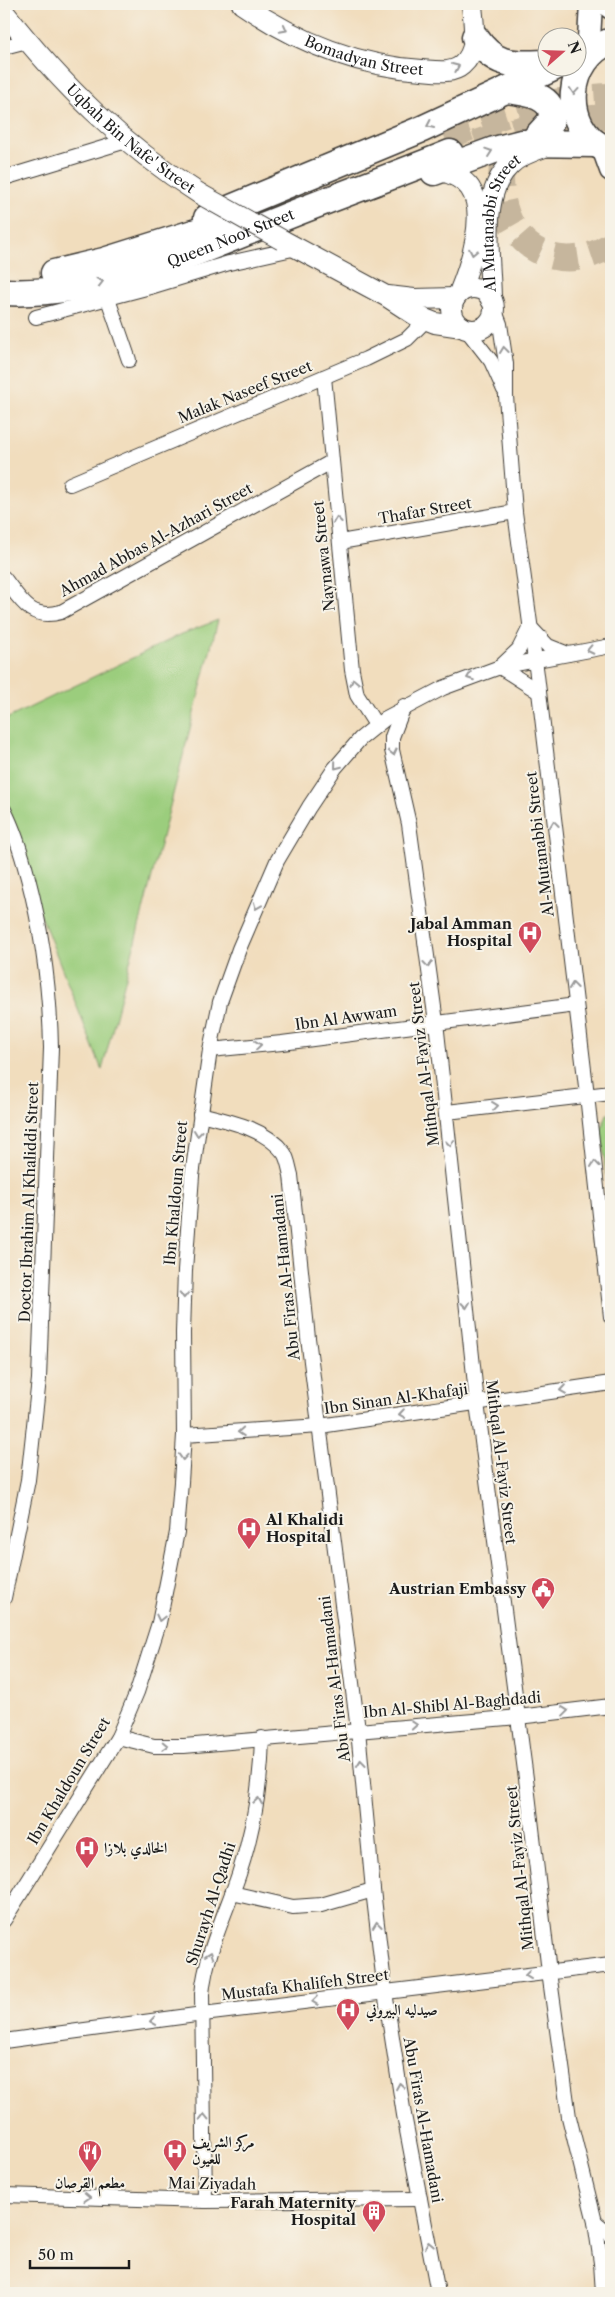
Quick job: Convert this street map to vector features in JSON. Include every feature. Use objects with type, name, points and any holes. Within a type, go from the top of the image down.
[{"type":"highway","points":[[475,37],[486,52],[499,61],[515,64],[538,63]]},
{"type":"highway","points":[[588,55],[602,44],[611,40]]},
{"type":"highway","points":[[538,75],[422,129],[189,226],[174,250],[212,254],[276,234],[445,154],[494,150],[543,142],[606,153]]},
{"type":"highway","points":[[576,78],[573,94],[576,113],[584,130],[606,153]]},
{"type":"highway","points":[[506,90],[538,96],[548,104],[551,110],[551,121],[543,142]]},
{"type":"highway","name":"Queen Noor Street","points":[[4,276],[54,282],[97,283],[174,250]]},
{"type":"highway","name":"Queen Noor Street","points":[[4,292],[54,282]]},
{"type":"main road","points":[[588,28],[591,4]]},
{"type":"main road","points":[[606,4],[611,8]]},
{"type":"street","name":"Bomadyan Street","points":[[242,4],[258,15],[309,42],[343,56],[380,66],[431,71],[455,69],[467,60],[475,37]]},
{"type":"street","points":[[472,4],[475,37]]},
{"type":"street","name":"Uqbah Bin Nafe' Street","points":[[4,12],[27,41],[84,104],[126,141],[169,174],[200,194],[386,296],[406,310],[426,320],[464,328]]},
{"type":"street","points":[[4,46],[27,41]]},
{"type":"street","points":[[4,178],[126,141]]},
{"type":"street","name":"Al Mutanabbi Street","points":[[506,396],[507,375],[503,339],[492,303],[490,212],[494,191],[502,173],[509,165],[543,142]]},
{"type":"street","name":"Al Mutanabbi Street","points":[[445,154],[469,187],[476,202],[477,212],[473,254],[457,296]]},
{"type":"street","points":[[36,317],[108,299],[289,244]]},
{"type":"street","points":[[464,328],[478,330],[489,323],[494,312],[492,303],[483,291],[477,289],[465,290],[457,296],[452,314],[491,361],[506,396]]},
{"type":"street","name":"Uqbah Bin Nafe' Street","points":[[386,296],[414,299],[457,296]]},
{"type":"street","points":[[108,299],[129,360]]},
{"type":"street","name":"Malak Naseef Street","points":[[70,484],[396,346],[417,331],[426,320]]},
{"type":"street","name":"Naynawa Street","points":[[324,377],[354,685],[357,696],[376,725]]},
{"type":"street","name":"Al-Mutanabbi Street","points":[[506,396],[515,512],[536,660],[588,1096],[611,1317]]},
{"type":"street","name":"Ahmad Abbas Al-Azhari Street","points":[[4,578],[28,608],[44,616],[60,612],[331,462]]},
{"type":"street","name":"Thafar Street","points":[[340,542],[515,512]]},
{"type":"street","points":[[539,692],[500,667],[519,648],[530,627],[548,646],[569,654]]},
{"type":"street","name":"Ibn Khaldoun Street","points":[[4,1920],[118,1738],[153,1646],[169,1582],[176,1532],[184,1435],[183,1333],[185,1270],[192,1176],[210,1050],[220,1002],[239,949],[277,862],[309,807],[335,768],[360,739],[376,725],[404,706],[443,688],[500,667],[611,646]]},
{"type":"street","name":"Mithqal Al-Fayiz Street","points":[[404,706],[394,731],[392,742],[409,824],[436,1022],[447,1112],[476,1403],[518,1717],[548,1972],[569,2117],[595,2222],[603,2293]]},
{"type":"street","name":"Doctor Ibrahim Al Khaliddi Street","points":[[4,810],[14,831],[24,862],[44,948],[50,995],[51,1048],[39,1379],[28,1480],[4,1598]]},
{"type":"street","name":"Ibn Al Awwam","points":[[210,1050],[314,1039],[576,1005]]},
{"type":"street","points":[[447,1112],[611,1093]]},
{"type":"street","name":"Abu Firas Al-Hamadani","points":[[200,1114],[249,1128],[269,1139],[284,1154],[291,1175],[305,1311],[358,1730],[385,1992],[438,2293]]},
{"type":"street","name":"Ibn Sinan Al-Khafaji","points":[[184,1435],[320,1426],[611,1383]]},
{"type":"street","name":"Ibn Al-Shibl Al-Baghdadi","points":[[118,1738],[154,1746],[170,1747],[518,1717],[611,1706]]},
{"type":"street","name":"Shurayh Al-Qadhi","points":[[205,2200],[202,1994],[204,1972],[252,1830],[258,1804],[262,1738]]},
{"type":"street","points":[[232,1893],[293,1907],[321,1906],[373,1890]]},
{"type":"street","name":"Mustafa Khalifeh Street","points":[[4,2041],[203,2014],[611,1965]]},
{"type":"street","name":"Mai Ziyadah","points":[[4,2195],[205,2200],[420,2199]]},
{"type":"street","points":[[595,2222],[611,2235]]},
{"type":"green space","points":[[218,620],[102,1070],[4,822],[4,720],[182,634]]},
{"type":"green space","points":[[607,1114],[611,1114],[611,1218],[601,1130]]},
{"type":"tunnel","points":[[445,138],[526,109],[566,100],[611,96]]},
{"type":"tunnel","points":[[476,143],[509,132],[543,124],[611,117]]},
{"type":"tunnel","points":[[503,163],[501,186],[507,214],[515,230],[527,243],[541,253],[557,258],[575,258],[593,254],[611,245]]},
{"type":"place","name":"Jabal Amman Hospital","points":[[530,954]]},
{"type":"place","name":"Al Khalidi Hospital","points":[[249,1550]]},
{"type":"place","name":"Austrian Embassy","points":[[543,1610]]},
{"type":"place","name":"الخالدي بلازا","points":[[87,1869]]},
{"type":"place","name":"صيدليه البيروني","points":[[348,2031]]},
{"type":"place","name":"مركز الشريف للعيون","points":[[175,2172]]},
{"type":"place","name":"مطعم القرصان","points":[[90,2173]]},
{"type":"place","name":"Farah Maternity Hospital","points":[[374,2233]]}]
